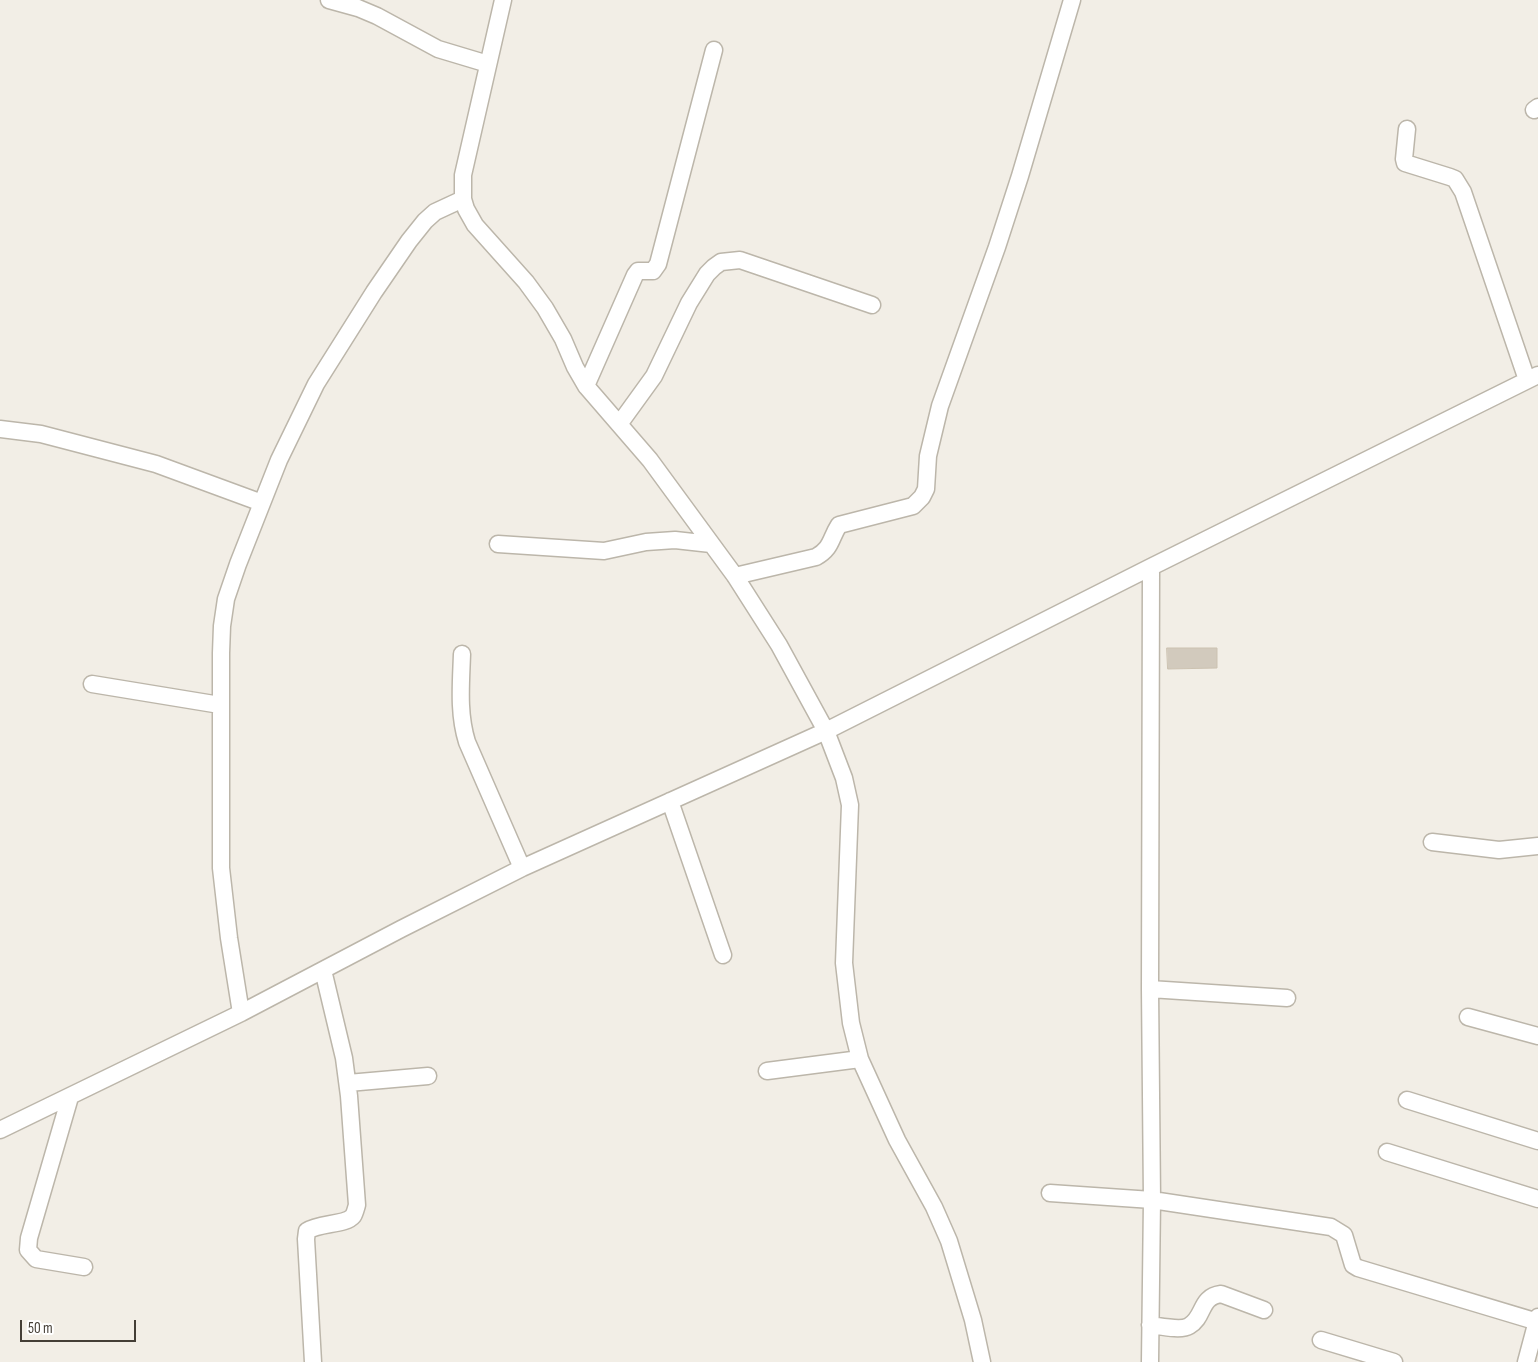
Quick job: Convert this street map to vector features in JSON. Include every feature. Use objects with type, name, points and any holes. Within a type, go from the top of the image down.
[{"type":"street","points":[[329,0],[358,8],[377,16],[438,49],[488,64]]},
{"type":"street","points":[[503,0],[463,175],[463,198],[466,209],[475,225],[526,282],[545,308],[563,339],[575,367],[586,386],[650,460],[735,576],[779,645],[826,731],[844,778],[850,805],[844,964],[851,1022],[860,1059],[897,1140],[934,1207],[949,1241],[971,1312],[982,1362]]},
{"type":"street","points":[[735,576],[816,556],[830,546],[839,525],[913,506],[922,497],[926,489],[928,456],[940,406],[994,256],[1072,0]]},
{"type":"street","points":[[586,386],[635,275],[638,271],[653,271],[658,264],[714,50]]},
{"type":"street","points":[[0,1130],[241,1014],[401,929],[522,868],[826,731],[1533,377],[1463,192],[1455,180],[1450,177],[1405,163],[1407,129]]},
{"type":"street","points":[[241,1014],[229,938],[221,868],[220,704],[222,635],[226,599],[244,547],[279,460],[316,384],[395,260],[430,216],[447,205],[463,198]]},
{"type":"street","points":[[620,424],[654,376],[689,303],[707,274],[714,266],[721,262],[740,260],[872,305]]},
{"type":"street","points":[[0,429],[41,434],[156,464],[262,503]]},
{"type":"street","points":[[498,544],[604,551],[646,542],[675,540],[711,544]]},
{"type":"street","points":[[1150,1362],[1152,1200],[1150,989],[1151,567]]},
{"type":"street","points":[[462,654],[460,702],[462,725],[467,742],[522,868]]},
{"type":"street","points":[[92,684],[220,704]]},
{"type":"street","points":[[670,801],[723,955]]},
{"type":"street","points":[[1432,842],[1499,850],[1538,846]]},
{"type":"street","points":[[313,1362],[307,1231],[314,1226],[347,1221],[354,1216],[357,1204],[348,1083],[323,970]]},
{"type":"street","points":[[1150,989],[1288,998]]},
{"type":"street","points":[[1468,1017],[1538,1036]]},
{"type":"street","points":[[767,1071],[860,1059]]},
{"type":"street","points":[[348,1083],[428,1076]]},
{"type":"street","points":[[70,1097],[29,1238],[28,1250],[36,1259],[84,1268]]},
{"type":"street","points":[[1407,1100],[1538,1141]]},
{"type":"street","points":[[1387,1152],[1538,1199]]},
{"type":"street","points":[[1050,1193],[1152,1200],[1331,1227],[1344,1236],[1353,1265],[1358,1268],[1538,1321],[1526,1362]]},
{"type":"street","points":[[1150,1325],[1182,1328],[1189,1326],[1196,1320],[1209,1298],[1221,1294],[1264,1310]]},
{"type":"street","points":[[1321,1340],[1394,1362]]},
{"type":"building","points":[[1167,648],[1217,648],[1217,668],[1168,669]]}]
